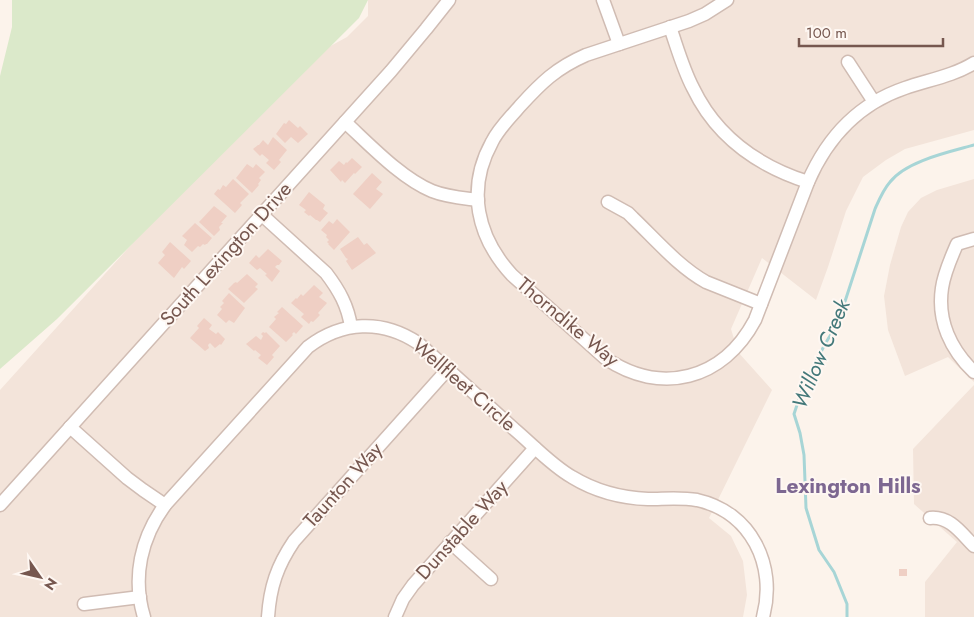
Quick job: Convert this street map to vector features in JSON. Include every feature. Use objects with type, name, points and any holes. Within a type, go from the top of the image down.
[{"type":"street","name":"South Lexington Drive","points":[[0,505],[403,57],[449,0]]},
{"type":"street","points":[[604,0],[618,44]]},
{"type":"street","name":"Thorndike Way","points":[[727,0],[705,14],[689,21],[586,55],[573,60],[556,71],[545,80],[501,128],[489,148],[481,169],[478,184],[478,200],[482,224],[486,238],[502,264],[605,358],[616,366],[642,376],[669,379],[696,374],[726,358],[740,344],[755,320],[808,182],[820,158],[834,137],[859,113],[874,102],[904,88],[956,72],[974,63]]},
{"type":"street","points":[[670,27],[693,88],[702,105],[714,120],[741,148],[756,159],[790,176],[808,182]]},
{"type":"street","points":[[848,62],[874,102]]},
{"type":"street","points":[[344,122],[404,175],[417,184],[439,194],[454,198],[478,200]]},
{"type":"street","points":[[608,202],[628,213],[697,278],[761,304]]},
{"type":"street","points":[[261,214],[326,273],[341,295],[351,327]]},
{"type":"street","points":[[974,239],[957,244],[944,279],[941,297],[942,316],[947,334],[956,351],[974,372]]},
{"type":"street","name":"Wellfleet Circle","points":[[144,617],[138,577],[142,551],[157,515],[308,347],[323,337],[341,330],[351,327],[375,326],[393,330],[418,343],[558,468],[586,485],[601,491],[632,498],[698,500],[716,506],[732,516],[751,536],[763,562],[767,580],[767,599],[763,617]]},
{"type":"street","name":"Taunton Way","points":[[268,617],[272,586],[284,554],[448,369]]},
{"type":"street","points":[[70,427],[127,478],[165,505]]},
{"type":"street","name":"Dunstable Way","points":[[395,617],[403,599],[413,585],[535,448]]},
{"type":"street","points":[[930,518],[937,517],[948,521],[974,546]]},
{"type":"street","points":[[450,542],[491,579]]},
{"type":"street","points":[[84,604],[140,597]]},
{"type":"shaded area","points":[[368,0],[974,0],[974,130],[905,149],[863,177],[846,211],[816,300],[762,258],[731,329],[738,352],[772,390],[709,518],[731,536],[743,561],[747,595],[743,617],[0,617],[0,390],[292,67],[347,37],[368,16]]},
{"type":"shaded area","points":[[974,179],[974,382],[948,357],[905,376],[888,330],[884,296],[890,265],[901,227],[908,212],[921,198],[937,190]]},
{"type":"shaded area","points":[[974,385],[974,617],[925,617],[925,582],[957,542],[914,504],[913,449]]},
{"type":"green space","points":[[12,0],[368,0],[359,18],[57,319],[0,369],[0,76],[12,27]]},
{"type":"building","points":[[289,120],[298,128],[300,126],[308,134],[298,143],[291,137],[285,143],[276,134],[284,123],[286,124]]},
{"type":"building","points":[[273,137],[287,150],[279,160],[281,162],[274,170],[266,163],[269,160],[262,154],[260,156],[253,149],[263,140],[268,145]]},
{"type":"building","points":[[352,158],[362,167],[345,183],[342,180],[341,182],[330,170],[339,161],[344,165]]},
{"type":"building","points":[[247,164],[253,168],[256,164],[265,172],[259,178],[261,180],[259,185],[252,193],[236,178]]},
{"type":"building","points":[[372,173],[382,182],[376,189],[383,194],[370,209],[353,194]]},
{"type":"building","points":[[233,179],[249,194],[240,203],[242,205],[235,213],[214,194],[223,185],[226,187]]},
{"type":"building","points":[[309,192],[325,205],[323,209],[328,213],[320,222],[304,212],[306,210],[299,205]]},
{"type":"building","points":[[214,206],[227,216],[219,227],[220,230],[214,236],[199,222]]},
{"type":"building","points":[[337,219],[350,232],[334,250],[327,242],[329,240],[326,237],[327,235],[321,230],[329,221],[333,224]]},
{"type":"building","points":[[195,223],[212,238],[207,244],[198,246],[192,252],[184,245],[187,240],[182,236]]},
{"type":"building","points":[[358,237],[364,245],[367,243],[376,253],[352,270],[346,261],[348,259],[340,249]]},
{"type":"building","points":[[170,242],[191,261],[184,269],[182,267],[174,278],[158,263],[165,255],[162,252]]},
{"type":"building","points":[[268,249],[282,261],[275,267],[280,271],[272,282],[260,268],[257,270],[249,263],[256,255],[259,258]]},
{"type":"building","points":[[247,274],[258,284],[255,287],[258,289],[244,303],[228,289]]},
{"type":"building","points":[[314,285],[323,293],[319,297],[327,303],[318,313],[320,315],[309,324],[301,317],[304,314],[291,303],[301,294],[303,296]]},
{"type":"building","points":[[229,293],[245,308],[234,323],[229,320],[226,323],[217,315],[222,309],[220,307],[224,303],[222,301]]},
{"type":"building","points":[[282,307],[303,326],[296,334],[294,332],[286,342],[269,327],[276,319],[274,317]]},
{"type":"building","points":[[204,318],[212,325],[209,329],[216,334],[218,332],[225,339],[221,345],[215,348],[210,343],[208,345],[209,348],[205,351],[190,338],[199,328],[197,326]]},
{"type":"building","points":[[263,332],[266,332],[280,346],[272,355],[274,357],[267,365],[258,358],[261,355],[246,344],[256,336],[261,340]]},
{"type":"building","points":[[899,569],[907,569],[907,576],[899,576]]},
{"type":"waterway","name":"Willow Creek","points":[[847,617],[847,604],[834,572],[819,550],[806,508],[804,455],[794,414],[803,387],[838,323],[875,209],[885,188],[906,168],[929,158],[974,145]]},
{"type":"district","name":"Lexington Hills","points":[[848,486]]}]
